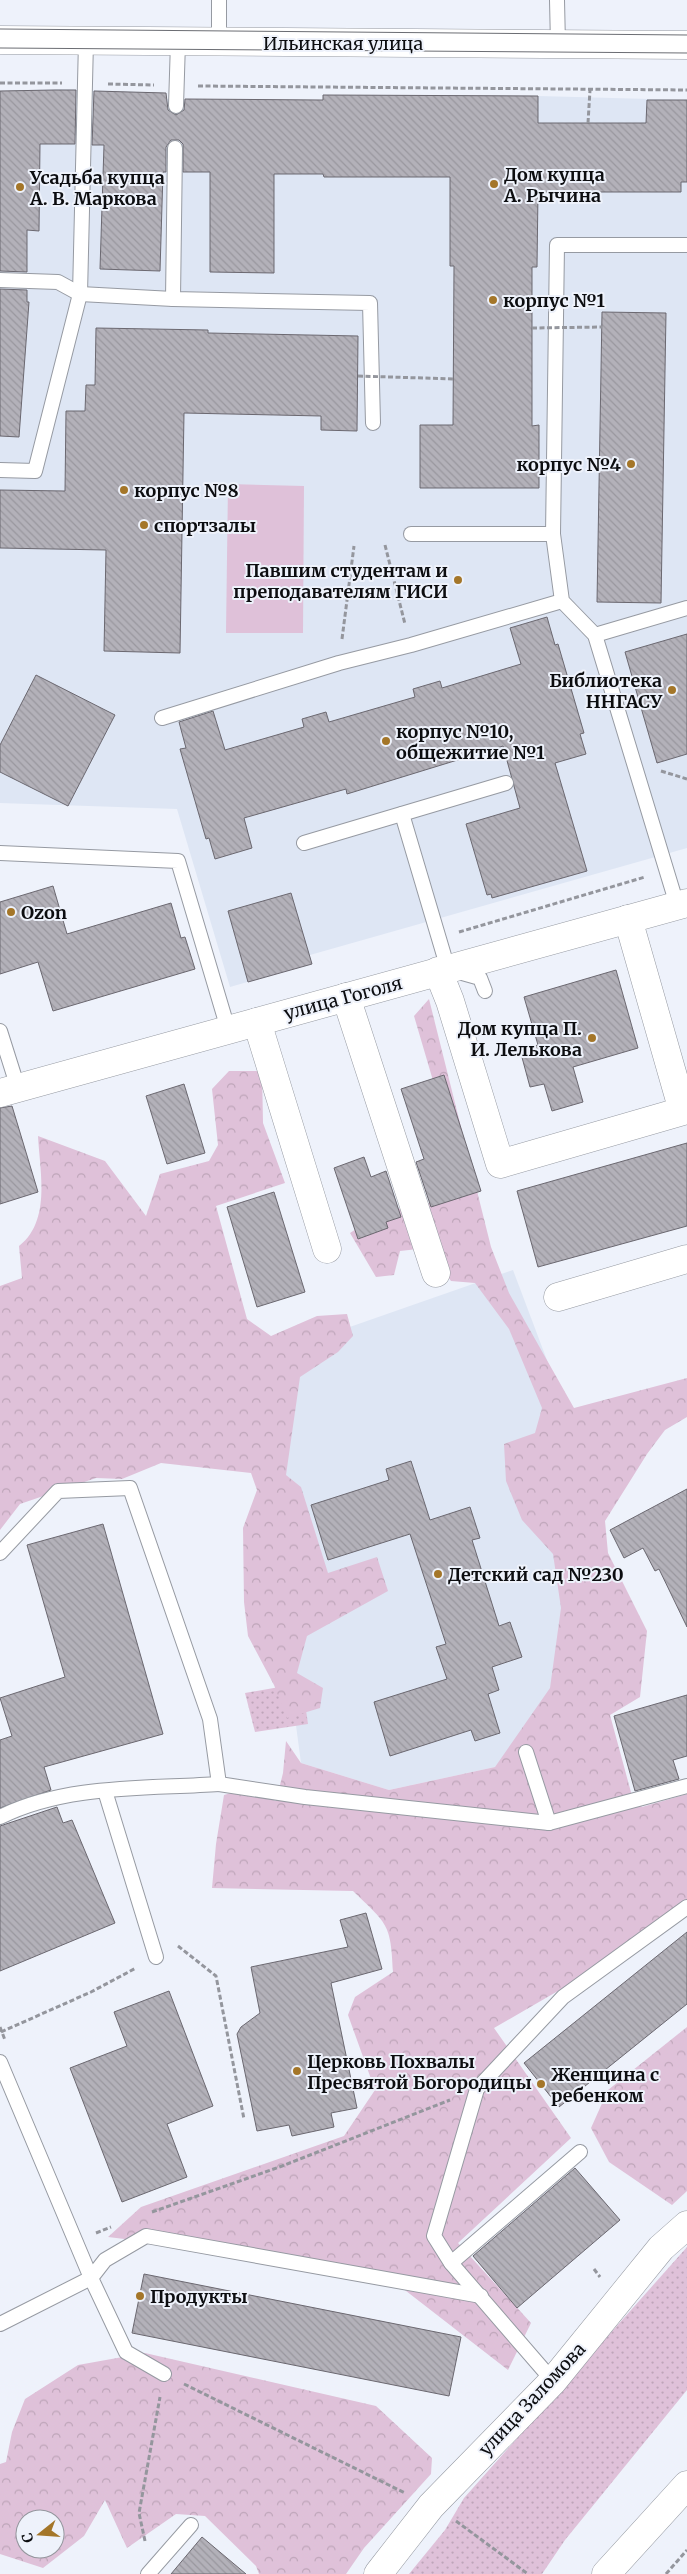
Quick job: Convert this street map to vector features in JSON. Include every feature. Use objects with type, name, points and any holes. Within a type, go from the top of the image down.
[{"type":"street","name":"Ильинская улица","points":[[0,40],[687,45]]},
{"type":"street","name":"улица Гоголя","points":[[9,1090],[682,904]]},
{"type":"street","points":[[443,970],[450,1001],[500,1164],[685,1112],[628,919]]},
{"type":"street","points":[[346,997],[436,1273]]},
{"type":"street","points":[[256,1022],[326,1249]]},
{"type":"street","points":[[558,1297],[687,1259]]},
{"type":"street","name":"улица Заломова","points":[[378,2574],[441,2512],[553,2381],[661,2248],[687,2225]]},
{"type":"street","points":[[606,2574],[687,2485]]},
{"type":"lane","points":[[218,0],[219,42]]},
{"type":"lane","points":[[557,0],[558,44]]},
{"type":"lane","points":[[0,470],[35,471],[80,294],[86,41]]},
{"type":"lane","points":[[176,106],[178,42]]},
{"type":"lane","points":[[173,299],[175,148]]},
{"type":"lane","points":[[682,904],[595,635],[562,601],[553,534],[557,245],[687,245]]},
{"type":"lane","points":[[0,280],[58,282],[80,294],[173,299],[370,303],[373,422]]},
{"type":"lane","points":[[411,534],[553,534]]},
{"type":"lane","points":[[162,718],[339,663],[411,645],[562,601]]},
{"type":"lane","points":[[595,635],[687,608],[687,603]]},
{"type":"lane","points":[[304,843],[506,783]]},
{"type":"lane","points":[[402,814],[443,970],[480,978],[485,991]]},
{"type":"lane","points":[[0,853],[178,861],[228,1029]]},
{"type":"lane","points":[[0,1031],[9,1090]]},
{"type":"lane","points":[[0,1553],[58,1491],[130,1488],[210,1719],[219,1784]]},
{"type":"lane","points":[[526,1752],[549,1824]]},
{"type":"lane","points":[[0,1817],[14,1810],[70,1794],[219,1784],[305,1797],[549,1824],[687,1786]]},
{"type":"lane","points":[[106,1791],[156,1957]]},
{"type":"lane","points":[[553,2381],[451,2263],[434,2236],[477,2089],[563,1997],[687,1907]]},
{"type":"lane","points":[[0,2062],[91,2278],[126,2352],[164,2374]]},
{"type":"lane","points":[[451,2263],[580,2152]]},
{"type":"lane","points":[[0,2324],[91,2278],[105,2260],[146,2236],[481,2296]]},
{"type":"lane","points":[[148,2574],[191,2526]]},
{"type":"path","points":[[0,83],[687,90]]},
{"type":"path","points":[[588,123],[590,90]]},
{"type":"path","points":[[532,328],[602,327]]},
{"type":"path","points":[[358,376],[454,379]]},
{"type":"path","points":[[385,545],[411,645]]},
{"type":"path","points":[[339,663],[354,546]]},
{"type":"path","points":[[145,1920],[216,1976],[244,2119]]},
{"type":"path","points":[[0,2027],[1,2032],[91,1992],[156,1957]]},
{"type":"path","points":[[150,2213],[282,2166],[477,2089]]},
{"type":"path","points":[[77,2241],[113,2226]]},
{"type":"path","points":[[139,2513],[164,2374],[441,2512],[528,2574]]},
{"type":"path","points":[[666,2574],[687,2550]]},
{"type":"shaded area","points":[[60,89],[166,93],[166,99],[298,100],[299,109],[323,109],[323,95],[538,96],[687,100],[687,848],[310,955],[311,964],[230,987],[177,809],[0,803],[0,91]]},
{"type":"shaded area","name":"Детский сад №230","points":[[513,1270],[585,1461],[616,1688],[495,1767],[389,1790],[301,1763],[259,1447],[261,1358]]},
{"type":"green space","points":[[228,484],[304,486],[303,633],[226,633]]},
{"type":"green space","points":[[429,999],[491,1247],[509,1293],[574,1408],[687,1378],[687,1417],[665,1430],[647,1454],[605,1521],[608,1553],[647,1631],[640,1697],[610,1715],[632,1796],[642,1807],[687,1794],[687,1916],[494,2028],[571,2138],[458,2243],[531,2323],[508,2370],[379,2270],[108,2237],[141,2207],[344,2136],[375,2090],[348,2015],[355,1997],[393,1972],[391,1943],[385,1926],[380,1918],[353,1891],[212,1888],[216,1844],[224,1795],[244,1789],[276,1801],[283,1773],[286,1741],[301,1763],[389,1790],[495,1767],[550,1688],[561,1608],[553,1554],[522,1520],[506,1481],[504,1444],[535,1433],[542,1408],[509,1329],[475,1283],[451,1281],[427,1248],[400,1251],[394,1275],[376,1277],[350,1233],[376,1216],[380,1206],[415,1211],[459,1185],[434,1084],[414,1016]]},
{"type":"green space","points":[[229,1071],[262,1071],[263,1123],[285,1183],[216,1206],[247,1319],[271,1336],[317,1316],[347,1314],[353,1336],[338,1352],[300,1377],[286,1475],[301,1487],[328,1573],[377,1557],[388,1591],[307,1636],[297,1673],[323,1688],[320,1708],[287,1718],[274,1685],[248,1636],[244,1602],[243,1528],[257,1490],[251,1473],[161,1463],[122,1479],[96,1478],[20,1504],[0,1530],[0,1286],[22,1278],[19,1246],[29,1236],[40,1210],[41,1180],[38,1136],[105,1161],[146,1216],[160,1174],[209,1161],[218,1145],[212,1089]]},
{"type":"green space","points":[[302,1683],[308,1724],[255,1732],[245,1693]]},
{"type":"green space","points":[[687,2027],[687,2191],[672,2205],[609,2162],[591,2128],[608,2090]]},
{"type":"green space","points":[[687,2247],[687,2390],[565,2540],[542,2574],[409,2574],[445,2530],[464,2498]]},
{"type":"green space","points":[[145,2353],[376,2406],[432,2458],[431,2474],[364,2548],[346,2574],[259,2574],[256,2566],[205,2516],[176,2514],[127,2548],[105,2500],[84,2536],[65,2551],[65,2509],[15,2509],[15,2559],[0,2554],[0,2464],[6,2462],[12,2432],[25,2399],[78,2365]]},
{"type":"green space","points":[[15,2559],[55,2559],[43,2568]]},
{"type":"building","name":"Усадьба купца А. В. Маркова","points":[[76,90],[75,144],[40,144],[39,231],[27,230],[27,272],[0,271],[0,91]]},
{"type":"building","name":"корпус №1","points":[[94,91],[166,93],[168,110],[176,115],[184,110],[185,99],[323,100],[323,95],[538,96],[538,123],[646,123],[647,100],[687,100],[687,182],[681,182],[681,192],[538,192],[537,267],[532,267],[532,426],[539,425],[539,488],[420,488],[420,425],[453,425],[454,266],[450,266],[450,177],[324,177],[323,174],[274,174],[274,273],[210,272],[210,172],[183,172],[183,144],[179,140],[171,140],[166,147],[166,172],[163,172],[160,271],[100,269],[104,145],[92,145]]},
{"type":"building","points":[[0,289],[27,290],[27,302],[29,302],[19,437],[0,436]]},
{"type":"building","name":"корпус №4","points":[[602,312],[666,313],[661,603],[597,602]]},
{"type":"building","name":"корпус №8","points":[[96,328],[208,330],[208,333],[358,336],[357,431],[321,430],[321,416],[184,413],[180,653],[104,651],[106,550],[0,548],[0,490],[65,491],[66,411],[85,411],[86,385],[95,385]]},
{"type":"building","name":"корпус №10, общежитие №1","points":[[547,617],[555,645],[558,644],[584,733],[580,734],[586,754],[555,763],[587,871],[492,898],[491,894],[487,895],[466,824],[520,808],[503,746],[347,794],[346,789],[244,818],[252,848],[215,859],[209,838],[206,839],[180,749],[186,748],[179,722],[213,711],[225,750],[304,727],[302,719],[326,712],[329,722],[415,697],[413,689],[440,681],[442,688],[521,664],[510,628]]},
{"type":"building","points":[[687,634],[687,754],[657,763],[625,652]]},
{"type":"building","points":[[36,675],[115,715],[68,806],[0,772],[0,745]]},
{"type":"building","points":[[53,886],[67,934],[171,903],[181,938],[185,937],[195,969],[53,1011],[38,962],[0,974],[0,902]]},
{"type":"building","points":[[291,893],[312,964],[248,982],[228,911]]},
{"type":"building","name":"Дом купца П. И. Лелькова","points":[[616,970],[638,1048],[573,1067],[583,1102],[552,1111],[544,1084],[530,1087],[520,1050],[538,1045],[524,997]]},
{"type":"building","points":[[444,1075],[481,1191],[431,1207],[416,1162],[424,1159],[401,1089]]},
{"type":"building","points":[[184,1084],[205,1153],[167,1164],[146,1096]]},
{"type":"building","points":[[12,1106],[38,1192],[0,1204],[0,1108]]},
{"type":"building","points":[[687,1143],[687,1226],[538,1267],[517,1191]]},
{"type":"building","points":[[364,1157],[371,1177],[386,1171],[401,1217],[386,1222],[388,1228],[358,1239],[334,1168]]},
{"type":"building","points":[[274,1192],[305,1292],[257,1307],[227,1207]]},
{"type":"building","points":[[411,1461],[430,1520],[470,1507],[480,1538],[472,1540],[499,1626],[510,1622],[522,1657],[492,1667],[499,1690],[488,1694],[500,1733],[475,1741],[471,1730],[390,1756],[374,1702],[447,1679],[436,1647],[446,1644],[410,1534],[328,1560],[311,1505],[389,1480],[386,1469]]},
{"type":"building","points":[[687,1489],[687,1627],[659,1569],[655,1571],[643,1548],[624,1558],[610,1530]]},
{"type":"building","points":[[103,1524],[163,1734],[44,1767],[51,1790],[0,1808],[0,1740],[12,1736],[0,1698],[65,1677],[27,1545]]},
{"type":"building","points":[[687,1695],[687,1756],[673,1760],[679,1779],[635,1791],[614,1716]]},
{"type":"building","points":[[57,1807],[63,1823],[72,1820],[115,1923],[0,1971],[0,1826]]},
{"type":"building","name":"Церковь Похвалы Пресвятой Богородицы","points":[[366,1913],[382,1969],[331,1983],[357,2108],[331,2113],[334,2127],[292,2136],[289,2125],[257,2131],[237,2034],[241,2027],[260,2013],[251,1967],[348,1947],[340,1920]]},
{"type":"building","points":[[687,1932],[687,2004],[559,2107],[524,2063]]},
{"type":"building","points":[[169,1991],[213,2106],[167,2124],[187,2177],[122,2202],[70,2068],[127,2046],[114,2012]]},
{"type":"building","points":[[575,2168],[620,2220],[517,2308],[473,2256]]},
{"type":"building","points":[[144,2274],[461,2337],[449,2396],[132,2333]]},
{"type":"building","points":[[202,2537],[246,2574],[171,2574]]},
{"type":"tram line","points":[[0,29],[687,35]]},
{"type":"tram line","points":[[0,48],[687,53]]},
{"type":"place","name":"Дом купца А. Рычина","points":[[494,184]]},
{"type":"place","name":"Усадьба купца А. В. Маркова","points":[[20,187]]},
{"type":"place","name":"корпус №1","points":[[493,300]]},
{"type":"place","name":"корпус №4","points":[[631,464]]},
{"type":"place","name":"корпус №8","points":[[124,490]]},
{"type":"place","name":"спортзалы","points":[[144,525]]},
{"type":"place","name":"Павшим студентам и преподавателям ГИСИ","points":[[458,580]]},
{"type":"place","name":"Библиотека ННГАСУ","points":[[672,690]]},
{"type":"place","name":"корпус №10, общежитие №1","points":[[386,741]]},
{"type":"place","name":"Ozon","points":[[11,912]]},
{"type":"place","name":"Дом купца П. И. Лелькова","points":[[592,1038]]},
{"type":"place","name":"Детский сад №230","points":[[438,1574]]},
{"type":"place","name":"Церковь Похвалы Пресвятой Богородицы","points":[[297,2071]]},
{"type":"place","name":"Женщина с ребенком","points":[[541,2084]]},
{"type":"place","name":"Продукты","points":[[140,2296]]}]
